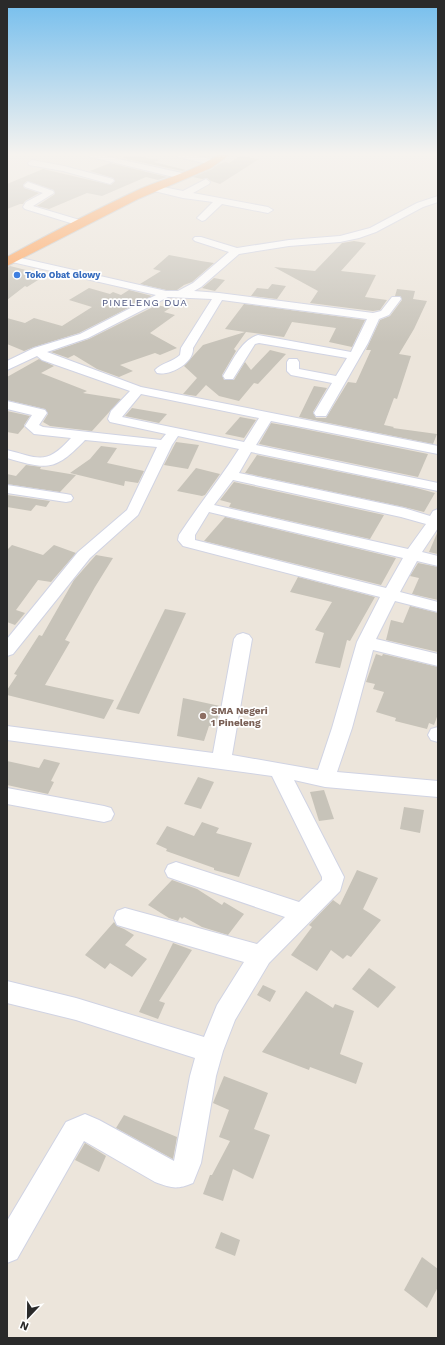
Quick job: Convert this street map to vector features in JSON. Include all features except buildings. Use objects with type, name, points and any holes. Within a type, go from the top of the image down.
[{"type":"highway","points":[[10,260],[90,218]]},
{"type":"street","points":[[63,218],[80,223]]},
{"type":"street","points":[[198,239],[236,251],[289,243],[340,239],[356,236],[373,230],[396,218]]},
{"type":"street","points":[[180,294],[197,285],[236,251]]},
{"type":"street","points":[[10,260],[166,294],[219,296],[374,317],[385,313],[396,299]]},
{"type":"street","points":[[7,366],[38,351],[79,338],[98,330],[166,294]]},
{"type":"street","points":[[162,370],[186,358],[188,352],[187,348],[219,296]]},
{"type":"street","points":[[321,413],[354,356],[374,317]]},
{"type":"street","points":[[229,376],[251,342],[258,340],[354,356]]},
{"type":"street","points":[[38,351],[39,354],[46,357],[138,390],[438,450]]},
{"type":"street","points":[[293,362],[295,372],[340,381]]},
{"type":"street","points":[[138,390],[114,418],[247,448],[438,487]]},
{"type":"street","points":[[7,405],[40,413],[32,426],[36,430],[165,444]]},
{"type":"street","points":[[267,416],[230,475],[205,507],[186,540],[193,546],[438,607]]},
{"type":"street","points":[[7,454],[40,461],[52,461],[88,436],[119,420]]},
{"type":"street","points":[[7,650],[84,555],[133,512],[165,444],[174,432]]},
{"type":"street","points":[[230,475],[437,520],[422,539],[390,595],[366,642],[342,728],[325,779]]},
{"type":"street","points":[[7,489],[66,498]]},
{"type":"street","points":[[205,507],[438,561]]},
{"type":"street","points":[[220,761],[243,640]]},
{"type":"street","points":[[366,642],[438,660]]},
{"type":"street","points":[[7,732],[138,752],[220,761],[325,779],[438,789]]},
{"type":"street","points":[[7,1249],[75,1131],[85,1127],[165,1172],[176,1175],[183,1173],[187,1163],[203,1076],[210,1050],[226,1013],[261,956],[332,884],[333,877],[279,770]]},
{"type":"street","points":[[7,796],[104,814]]},
{"type":"street","points":[[176,871],[302,913]]},
{"type":"street","points":[[124,918],[261,956]]},
{"type":"street","points":[[7,992],[70,1007],[210,1050]]},
{"type":"place","name":"Toko Obat Glowy","points":[[17,275]]},
{"type":"place","name":"SMA Negeri 1 Pineleng","points":[[203,716]]},
{"type":"district","name":"PINELENG DUA","points":[[145,302]]}]
